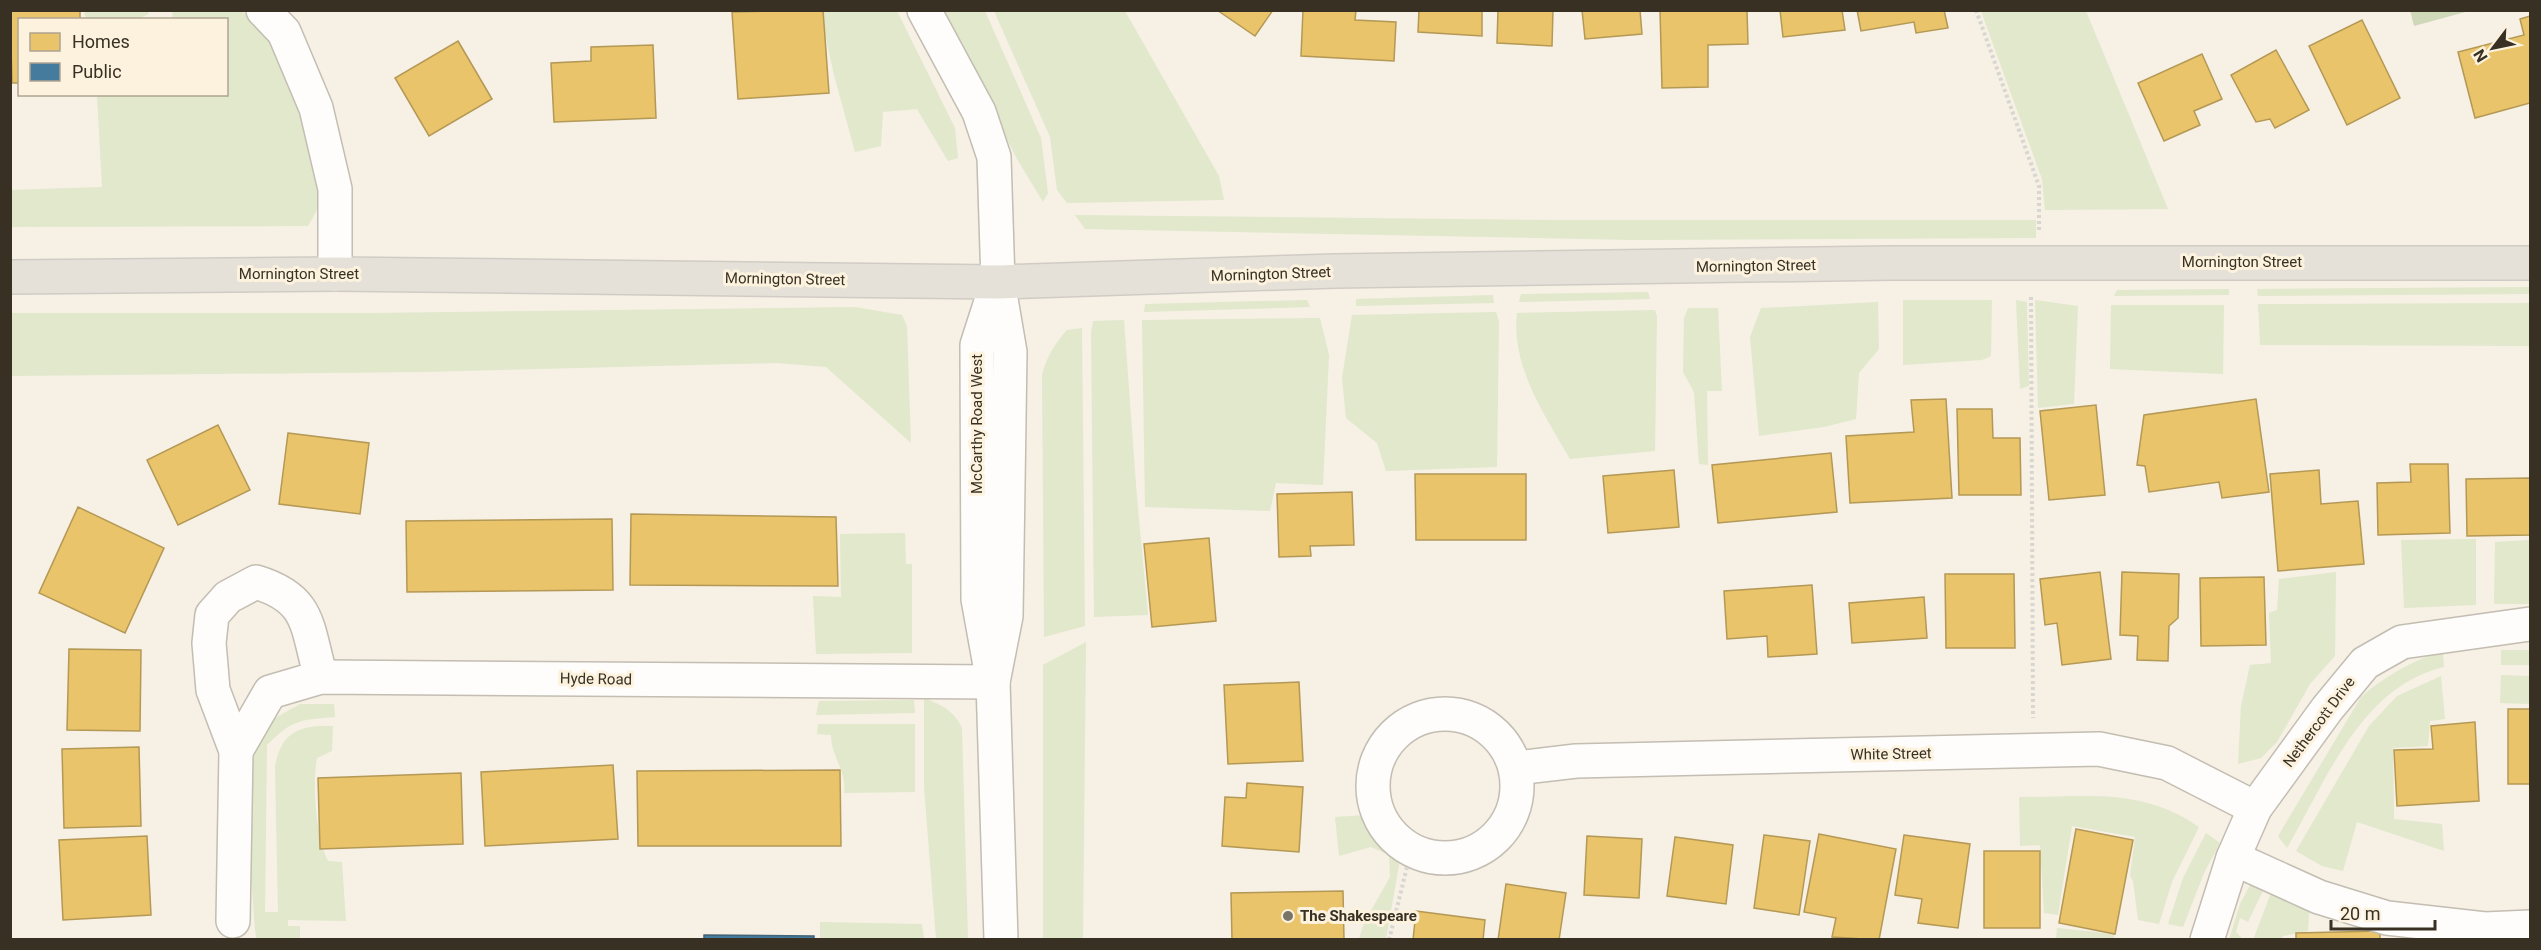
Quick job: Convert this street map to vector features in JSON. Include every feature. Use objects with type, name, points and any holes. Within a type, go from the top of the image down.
[{"type":"main road","name":"Mornington Street","points":[[10,277],[335,274],[998,282],[1497,268],[1733,267],[1891,263],[2036,264],[2212,261],[2530,263]]},
{"type":"street","points":[[263,10],[284,32],[316,108],[335,189],[335,274]]},
{"type":"street","name":"McCarthy Road West","points":[[924,10],[979,112],[994,157],[998,282],[1010,352],[1006,616],[993,682],[1001,939]]},
{"type":"street","points":[[233,921],[236,751],[213,690],[208,643],[212,615],[228,597],[256,582],[277,589],[294,600],[301,608],[321,676]]},
{"type":"street","name":"Nethercott Drive","points":[[2207,939],[2233,858],[2255,808],[2327,709],[2365,663],[2402,642],[2530,624]]},
{"type":"street","name":"Hyde Road","points":[[236,751],[270,692],[321,676],[993,682]]},
{"type":"street","points":[[1438,714],[1463,715],[1486,726],[1504,743],[1516,768],[1518,791],[1512,816],[1503,830],[1485,848],[1461,857],[1443,859],[1411,851],[1390,834],[1377,813],[1373,795],[1374,770],[1389,739],[1414,720],[1438,714]]},
{"type":"street","name":"White Street","points":[[1516,768],[1576,761],[2099,749],[2167,763],[2255,808]]},
{"type":"street","points":[[2233,858],[2319,897],[2387,918],[2485,929],[2530,927]]},
{"type":"path","points":[[1976,10],[2029,151],[2039,186],[2041,214],[2031,294],[2033,751]]},
{"type":"path","points":[[1389,939],[1411,851]]},
{"type":"green space","points":[[147,10],[149,14],[139,18],[86,18],[84,11]]},
{"type":"green space","points":[[2410,10],[2469,10],[2469,11],[2414,26]]},
{"type":"green space","points":[[173,11],[241,11],[260,24],[294,79],[317,170],[318,208],[308,226],[11,227],[10,190],[102,187],[97,96],[228,96],[228,18],[172,17]]},
{"type":"green space","points":[[820,11],[897,11],[955,128],[958,158],[948,161],[917,109],[883,112],[881,146],[855,152],[834,75]]},
{"type":"green space","points":[[942,11],[985,11],[1041,138],[1048,193],[1043,202],[1017,159]]},
{"type":"green space","points":[[994,11],[1125,11],[1219,176],[1224,200],[1067,203],[1057,190],[1050,137]]},
{"type":"green space","points":[[1981,11],[2086,11],[2168,209],[2045,210],[2042,179]]},
{"type":"green space","points":[[1075,215],[1553,220],[2036,220],[2036,238],[1635,240],[1085,229]]},
{"type":"green space","points":[[2530,287],[2530,294],[2258,296],[2257,289]]},
{"type":"green space","points":[[2229,289],[2229,295],[2114,296],[2117,290]]},
{"type":"green space","points":[[1648,292],[1650,299],[1519,302],[1521,294]]},
{"type":"green space","points":[[1493,295],[1494,303],[1356,306],[1356,299]]},
{"type":"green space","points":[[1307,300],[1310,307],[1144,312],[1145,304]]},
{"type":"green space","points":[[1903,300],[1992,300],[1991,356],[1982,360],[1903,365]]},
{"type":"green space","points":[[2016,300],[2027,302],[2029,386],[2020,389]]},
{"type":"green space","points":[[2035,300],[2078,306],[2074,404],[2038,408]]},
{"type":"green space","points":[[1878,302],[1879,349],[1859,373],[1856,419],[1824,427],[1759,436],[1750,337],[1761,308]]},
{"type":"green space","points":[[2530,303],[2530,346],[2260,345],[2258,304]]},
{"type":"green space","points":[[2111,305],[2224,305],[2223,374],[2110,369]]},
{"type":"green space","points":[[855,307],[902,315],[907,326],[911,443],[826,367],[777,363],[421,372],[11,376],[11,313],[377,313]]},
{"type":"green space","points":[[1688,308],[1718,308],[1722,391],[1707,391],[1708,465],[1699,464],[1694,392],[1683,372],[1684,318]]},
{"type":"green space","points":[[1655,310],[1657,316],[1655,451],[1570,459],[1540,407],[1524,371],[1516,333],[1517,313]]},
{"type":"green space","points":[[1496,312],[1499,322],[1497,467],[1386,471],[1377,443],[1346,418],[1342,378],[1352,315]]},
{"type":"green space","points":[[1320,318],[1329,355],[1323,485],[1276,483],[1270,511],[1145,507],[1142,320]]},
{"type":"green space","points":[[1124,320],[1148,615],[1094,617],[1091,333],[1093,321]]},
{"type":"green space","points":[[1082,328],[1085,626],[1044,637],[1042,374],[1055,345],[1067,330]]},
{"type":"green space","points":[[905,533],[906,564],[912,564],[912,653],[816,654],[813,596],[841,597],[840,534]]},
{"type":"green space","points":[[2476,539],[2476,605],[2404,608],[2401,540]]},
{"type":"green space","points":[[2530,540],[2530,604],[2494,604],[2495,542]]},
{"type":"green space","points":[[2336,572],[2335,656],[2310,684],[2277,742],[2261,758],[2238,764],[2241,706],[2250,665],[2271,663],[2269,613],[2277,610],[2279,579]]},
{"type":"green space","points":[[1086,642],[1083,939],[1043,939],[1043,665]]},
{"type":"green space","points":[[2501,650],[2530,650],[2530,665],[2501,665]]},
{"type":"green space","points":[[2436,653],[2443,653],[2444,667],[2415,677],[2390,694],[2368,715],[2332,766],[2287,848],[2278,836],[2361,697],[2396,672]]},
{"type":"green space","points":[[2501,675],[2530,676],[2530,704],[2500,703]]},
{"type":"green space","points":[[2441,676],[2445,719],[2430,721],[2428,746],[2393,748],[2394,819],[2442,824],[2444,851],[2357,822],[2343,871],[2322,866],[2296,851],[2369,726],[2397,696]]},
{"type":"green space","points":[[924,698],[947,709],[962,728],[968,939],[936,939],[924,787]]},
{"type":"green space","points":[[914,700],[915,713],[816,715],[819,701]]},
{"type":"green space","points":[[300,704],[334,704],[335,717],[298,722],[284,730],[267,745],[265,912],[278,912],[275,767],[278,755],[287,738],[294,733],[311,727],[333,726],[332,751],[317,758],[315,796],[318,825],[328,861],[342,862],[346,921],[288,920],[288,926],[300,926],[300,939],[256,939],[250,833],[250,802],[255,750],[263,729]]},
{"type":"green space","points":[[818,724],[915,724],[915,792],[844,793],[843,778],[833,750],[831,735],[817,734]]},
{"type":"green space","points":[[2090,796],[2135,800],[2178,814],[2199,827],[2172,882],[2159,924],[2138,920],[2133,881],[2130,876],[2135,837],[2072,826],[2058,915],[2044,913],[2040,845],[2020,846],[2019,797]]},
{"type":"green space","points":[[1366,815],[1380,836],[1401,854],[1386,939],[1359,939],[1364,923],[1390,877],[1389,855],[1371,847],[1339,856],[1335,817]]},
{"type":"green space","points":[[2206,833],[2220,843],[2204,873],[2183,927],[2168,924],[2183,878]]},
{"type":"green space","points":[[2258,870],[2270,876],[2248,922],[2240,918],[2236,932],[2243,939],[2229,940],[2240,904]]},
{"type":"green space","points":[[2271,893],[2314,907],[2309,914],[2308,931],[2283,936],[2282,939],[2253,940]]},
{"type":"green space","points":[[820,922],[922,924],[924,939],[820,939]]},
{"type":"green space","points":[[2057,928],[2114,934],[2114,939],[2056,939]]},
{"type":"building: Homes","points":[[10,10],[80,10],[80,18],[18,18],[18,83],[12,83]]},
{"type":"building: Homes","points":[[823,10],[829,93],[738,99],[732,12]]},
{"type":"building: Homes","points":[[1217,10],[1273,10],[1255,36]]},
{"type":"building: Homes","points":[[1303,10],[1356,10],[1355,20],[1396,22],[1394,61],[1301,56]]},
{"type":"building: Homes","points":[[1419,10],[1482,10],[1482,36],[1418,32]]},
{"type":"building: Homes","points":[[1498,10],[1553,10],[1552,46],[1497,43]]},
{"type":"building: Homes","points":[[1582,10],[1640,10],[1642,34],[1585,39]]},
{"type":"building: Homes","points":[[1660,10],[1747,10],[1748,44],[1708,45],[1708,87],[1662,88]]},
{"type":"building: Homes","points":[[1780,10],[1842,10],[1845,30],[1783,37]]},
{"type":"building: Homes","points":[[1857,10],[1944,10],[1948,28],[1916,33],[1914,22],[1861,31]]},
{"type":"building: Homes","points":[[2530,16],[2530,103],[2475,118],[2458,52],[2524,35],[2520,19]]},
{"type":"building: Homes","points":[[2362,20],[2400,98],[2347,125],[2309,46]]},
{"type":"building: Homes","points":[[458,41],[492,99],[429,136],[395,78]]},
{"type":"building: Homes","points":[[653,45],[656,118],[554,122],[551,63],[591,61],[591,47]]},
{"type":"building: Homes","points":[[2276,50],[2309,110],[2275,128],[2270,119],[2256,122],[2231,75]]},
{"type":"building: Homes","points":[[2202,54],[2222,99],[2194,111],[2200,125],[2164,141],[2138,83]]},
{"type":"building: Homes","points":[[1946,399],[1952,498],[1850,503],[1846,436],[1914,432],[1911,400]]},
{"type":"building: Homes","points":[[2256,399],[2269,492],[2222,498],[2219,482],[2149,492],[2145,466],[2137,465],[2144,415]]},
{"type":"building: Homes","points":[[2096,405],[2105,495],[2049,500],[2040,411]]},
{"type":"building: Homes","points":[[1957,409],[1992,409],[1993,438],[2020,438],[2021,495],[1959,495]]},
{"type":"building: Homes","points":[[218,425],[250,490],[178,525],[147,460]]},
{"type":"building: Homes","points":[[288,433],[369,443],[360,514],[279,504]]},
{"type":"building: Homes","points":[[1831,453],[1837,512],[1718,523],[1712,465]]},
{"type":"building: Homes","points":[[2410,464],[2448,464],[2450,533],[2378,535],[2377,483],[2411,482]]},
{"type":"building: Homes","points":[[1674,470],[1679,527],[1608,533],[1603,476]]},
{"type":"building: Homes","points":[[2319,470],[2321,504],[2358,501],[2364,564],[2278,571],[2270,474]]},
{"type":"building: Homes","points":[[1415,474],[1526,474],[1526,540],[1416,540]]},
{"type":"building: Homes","points":[[2530,478],[2530,535],[2467,536],[2466,479]]},
{"type":"building: Homes","points":[[1352,492],[1354,545],[1310,546],[1311,556],[1279,557],[1277,494]]},
{"type":"building: Homes","points":[[78,507],[164,548],[125,633],[39,593]]},
{"type":"building: Homes","points":[[631,514],[836,517],[838,586],[630,585]]},
{"type":"building: Homes","points":[[612,519],[613,590],[407,592],[406,521]]},
{"type":"building: Homes","points":[[1209,538],[1216,621],[1152,627],[1144,544]]},
{"type":"building: Homes","points":[[2100,572],[2111,659],[2062,665],[2057,623],[2045,625],[2040,579]]},
{"type":"building: Homes","points":[[2122,572],[2179,574],[2178,618],[2169,626],[2168,661],[2137,660],[2138,636],[2120,635]]},
{"type":"building: Homes","points":[[1945,574],[2014,574],[2015,648],[1946,648]]},
{"type":"building: Homes","points":[[2264,577],[2266,645],[2201,646],[2200,578]]},
{"type":"building: Homes","points":[[1812,585],[1817,654],[1768,657],[1767,636],[1727,639],[1724,591]]},
{"type":"building: Homes","points":[[1924,597],[1927,638],[1852,643],[1849,603]]},
{"type":"building: Homes","points":[[69,649],[141,650],[140,731],[67,730]]},
{"type":"building: Homes","points":[[1299,682],[1303,761],[1228,764],[1224,685]]},
{"type":"building: Homes","points":[[2508,709],[2530,709],[2530,784],[2508,784]]},
{"type":"building: Homes","points":[[2475,722],[2479,801],[2397,806],[2394,750],[2433,749],[2431,726]]},
{"type":"building: Homes","points":[[139,747],[141,826],[64,828],[62,749]]},
{"type":"building: Homes","points":[[613,765],[618,839],[485,846],[481,772]]},
{"type":"building: Homes","points":[[840,770],[841,846],[638,846],[637,771]]},
{"type":"building: Homes","points":[[461,773],[463,844],[320,849],[318,778]]},
{"type":"building: Homes","points":[[1247,783],[1303,787],[1299,852],[1222,846],[1225,797],[1246,798]]},
{"type":"building: Homes","points":[[2076,829],[2133,840],[2115,934],[2059,923]]},
{"type":"building: Homes","points":[[1819,834],[1896,849],[1879,940],[1832,937],[1836,918],[1804,912]]},
{"type":"building: Homes","points":[[1764,835],[1810,841],[1799,915],[1754,908]]},
{"type":"building: Homes","points":[[1904,835],[1970,844],[1958,928],[1918,923],[1922,899],[1895,895]]},
{"type":"building: Homes","points":[[147,836],[151,915],[63,920],[59,840]]},
{"type":"building: Homes","points":[[1587,836],[1642,839],[1639,898],[1584,895]]},
{"type":"building: Homes","points":[[1675,837],[1733,845],[1726,904],[1667,896]]},
{"type":"building: Homes","points":[[1984,851],[2040,851],[2040,928],[1984,928]]},
{"type":"building: Homes","points":[[1506,884],[1566,893],[1559,940],[1498,940]]},
{"type":"building: Homes","name":"The Shakespeare","points":[[1343,891],[1344,940],[1232,940],[1231,893]]},
{"type":"building: Homes","points":[[1416,911],[1485,920],[1483,940],[1413,940]]},
{"type":"building: Homes","points":[[2380,931],[2380,940],[2296,940],[2296,933]]},
{"type":"building: Public","points":[[704,935],[814,936],[814,940],[704,940]]},
{"type":"place","name":"The Shakespeare","points":[[1288,916]]}]
